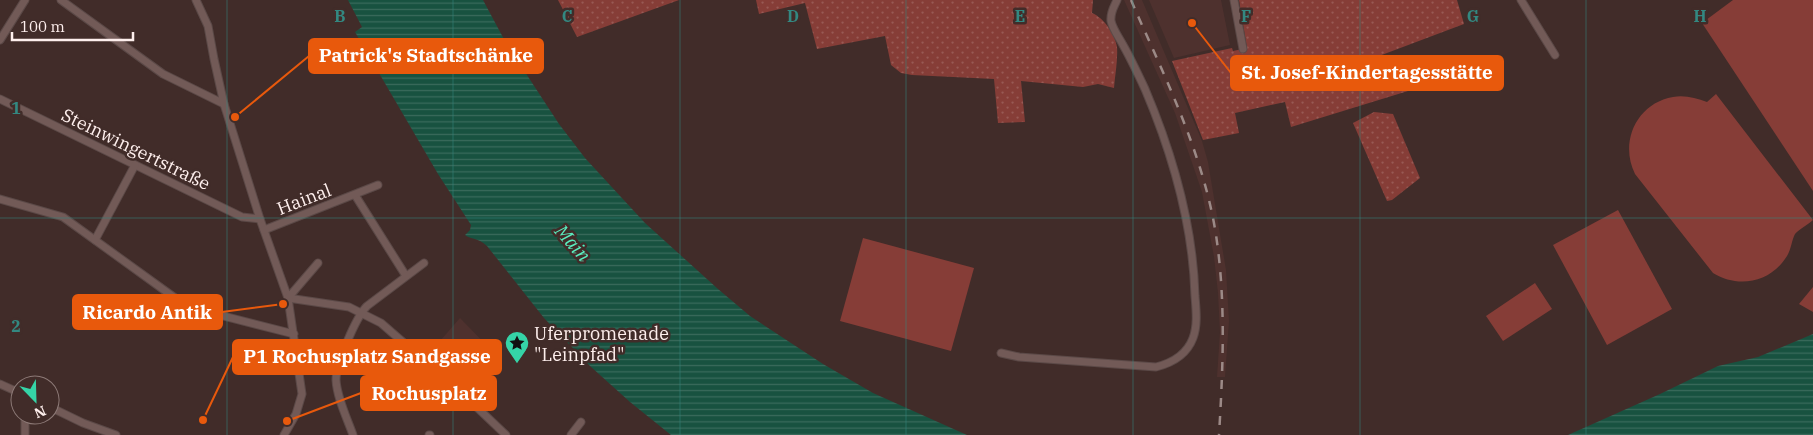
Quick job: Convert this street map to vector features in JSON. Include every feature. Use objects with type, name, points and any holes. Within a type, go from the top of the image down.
[{"type":"street","points":[[0,40],[3,27],[25,0]]},
{"type":"street","points":[[61,0],[164,74],[224,104]]},
{"type":"street","points":[[196,0],[208,26],[224,104],[260,219],[288,298],[302,398],[296,414],[284,435]]},
{"type":"street","points":[[1001,353],[1019,357],[1156,367],[1175,360],[1187,349],[1193,338],[1196,317],[1195,275],[1186,215],[1173,167],[1154,113],[1132,62],[1113,27],[1111,12],[1117,0]]},
{"type":"street","points":[[1234,0],[1243,49]]},
{"type":"street","points":[[1521,0],[1555,55]]},
{"type":"street","name":"Steinwingertstraße","points":[[0,99],[242,217],[260,219]]},
{"type":"street","points":[[95,240],[135,165]]},
{"type":"street","name":"Hainal","points":[[264,230],[355,195],[378,184]]},
{"type":"street","name":"Hainal","points":[[355,195],[406,276]]},
{"type":"street","points":[[0,199],[60,215],[182,302],[196,309],[294,334]]},
{"type":"street","points":[[288,298],[318,263]]},
{"type":"street","points":[[353,435],[341,402],[336,378],[337,370],[350,336],[361,312],[375,299],[424,263]]},
{"type":"street","points":[[288,298],[337,304],[361,312],[381,323],[466,397],[506,435]]},
{"type":"street","points":[[60,412],[83,423],[116,435]]},
{"type":"street","points":[[571,435],[581,422]]},
{"type":"shaded area","points":[[558,0],[679,0],[577,37]]},
{"type":"shaded area","points":[[756,0],[1093,0],[1092,13],[1105,23],[1116,42],[1117,57],[1114,88],[1098,84],[1083,87],[1021,81],[1025,122],[998,123],[994,79],[901,73],[891,65],[885,36],[817,49],[805,3],[759,14]]},
{"type":"shaded area","points":[[1124,0],[1142,0],[1202,141],[1208,162],[1226,270],[1229,321],[1225,377],[1217,377],[1220,332],[1218,293],[1214,257],[1202,192],[1175,113]]},
{"type":"shaded area","points":[[1149,0],[1221,0],[1230,45],[1174,58]]},
{"type":"shaded area","points":[[1239,0],[1457,0],[1464,24],[1379,56],[1388,82],[1418,74],[1421,87],[1291,127],[1285,102],[1235,113],[1239,133],[1203,140],[1172,61],[1232,48],[1233,51],[1247,48]]},
{"type":"shaded area","points":[[1733,0],[1813,0],[1813,191],[1702,23]]},
{"type":"shaded area","points":[[1716,94],[1813,220],[1795,234],[1788,254],[1780,265],[1763,277],[1744,282],[1733,281],[1713,273],[1635,174],[1629,149],[1630,137],[1634,126],[1650,107],[1660,101],[1677,96],[1690,97],[1707,102]]},
{"type":"shaded area","points":[[1374,112],[1393,114],[1420,178],[1392,200],[1387,201],[1353,123]]},
{"type":"shaded area","points":[[1618,210],[1672,309],[1607,345],[1553,245]]},
{"type":"shaded area","points":[[863,238],[974,268],[951,351],[840,321]]},
{"type":"shaded area","points":[[1535,283],[1552,309],[1503,341],[1486,316]]},
{"type":"shaded area","points":[[1813,287],[1813,312],[1799,304]]},
{"type":"shaded area","points":[[460,318],[495,354],[462,389],[427,356]]},
{"type":"water","name":"Main","points":[[348,0],[483,0],[506,43],[559,124],[585,158],[645,223],[718,289],[750,316],[823,364],[873,393],[967,435],[671,435],[590,366],[544,318],[487,246],[481,241],[465,235],[470,230],[471,225],[438,174],[355,32],[362,27]]},
{"type":"water","points":[[1813,334],[1813,435],[1568,435],[1718,366],[1758,357]]},
{"type":"railway","points":[[1131,0],[1181,115],[1202,174],[1210,204],[1219,260],[1222,310],[1219,435]]},
{"type":"place","name":"St. Josef-Kindertagesstätte","points":[[1192,23]]},
{"type":"place","name":"Patrick's Stadtschänke","points":[[235,117]]},
{"type":"place","name":"Ricardo Antik","points":[[283,304]]},
{"type":"place","name":"Uferpromenade \"Leinpfad\"","points":[[517,364]]},
{"type":"place","name":"P1 Rochusplatz Sandgasse","points":[[203,420]]},
{"type":"place","name":"Rochusplatz","points":[[287,421]]}]
